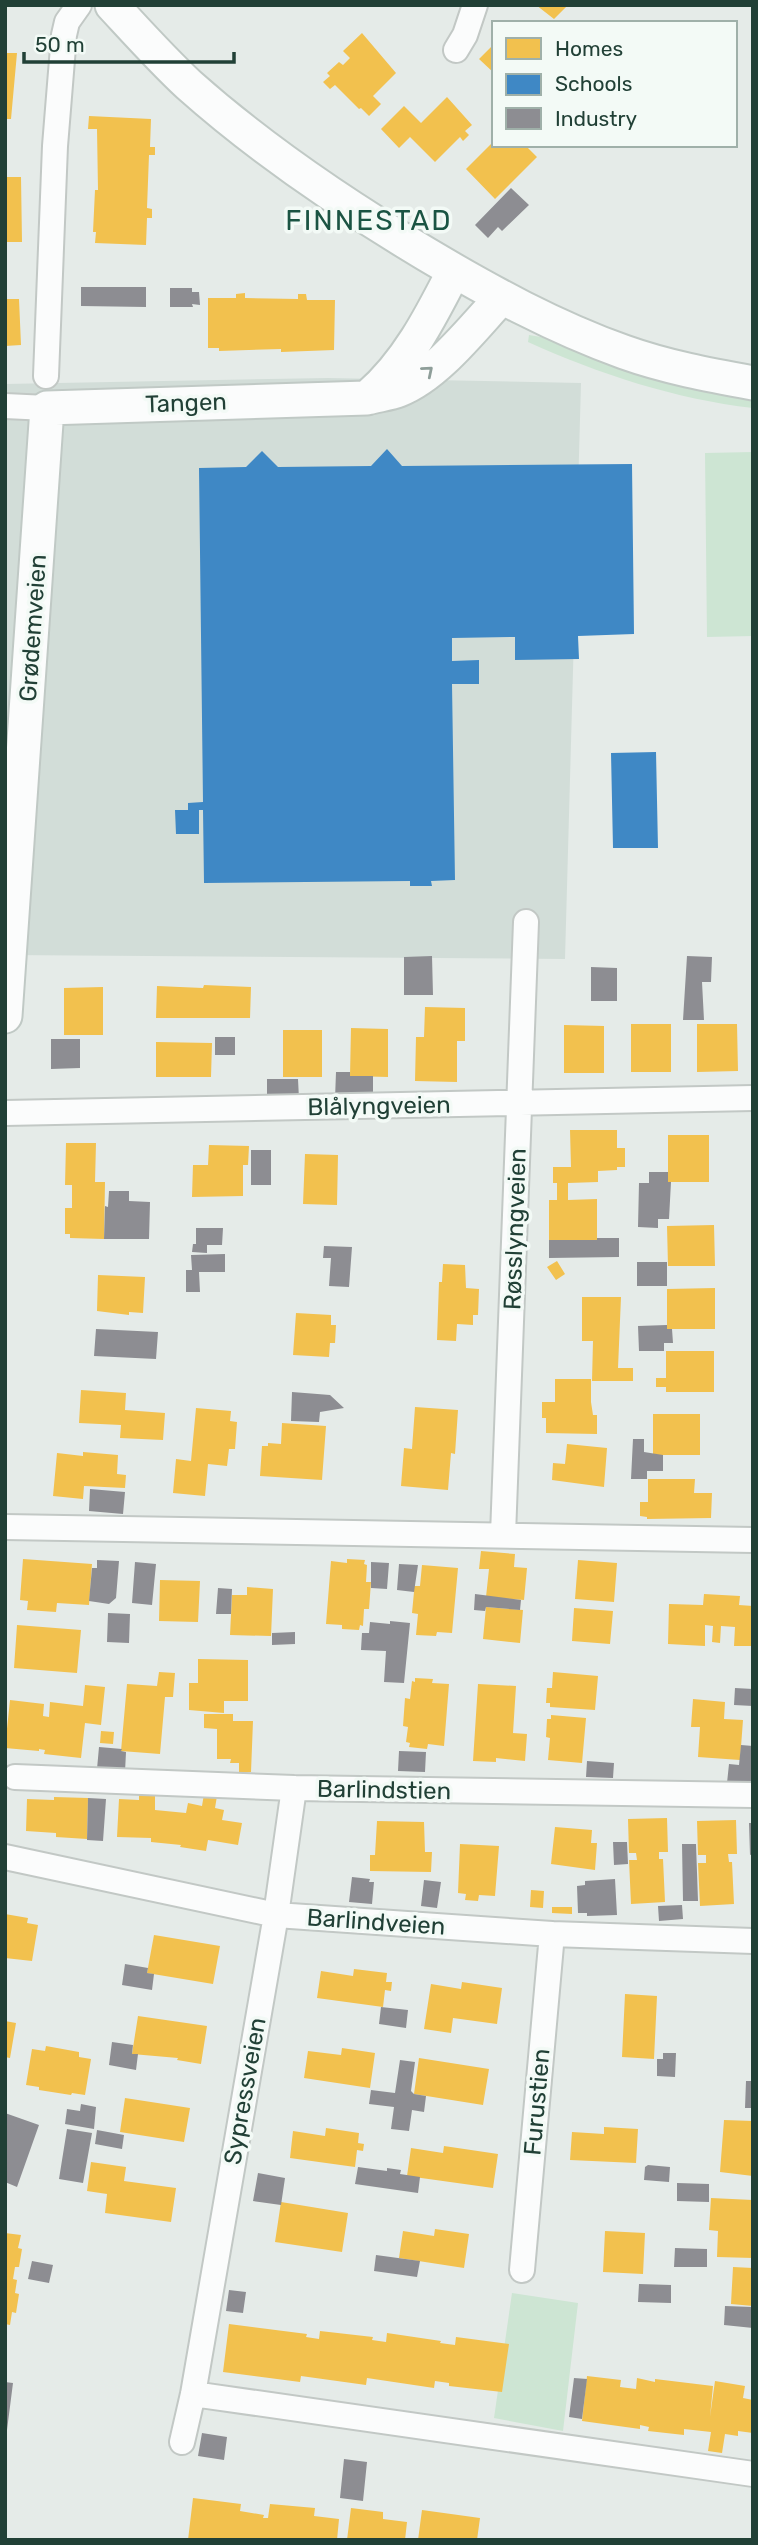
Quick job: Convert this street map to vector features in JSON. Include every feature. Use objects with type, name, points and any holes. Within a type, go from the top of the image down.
[{"type":"main road","points":[[114,5],[188,84],[253,137],[309,180],[454,271],[500,298],[626,353],[695,372],[753,383]]},
{"type":"main road","points":[[367,398],[409,352],[454,271]]},
{"type":"main road","points":[[367,398],[400,389],[417,380],[456,346],[500,298]]},
{"type":"main road","name":"Tangen","points":[[47,392],[367,398]]},
{"type":"main road","name":"Grødemveien","points":[[5,1016],[8,928],[47,392]]},
{"type":"street","name":"Grødemveien","points":[[47,392],[55,146],[64,35],[67,22],[79,5]]},
{"type":"street","points":[[456,50],[465,35],[475,5]]},
{"type":"street","name":"Tangen","points":[[5,406],[47,392]]},
{"type":"street","name":"Røsslyngveien","points":[[503,1535],[526,922]]},
{"type":"street","name":"Blålyngveien","points":[[5,1113],[753,1098]]},
{"type":"street","points":[[5,1527],[753,1539]]},
{"type":"street","name":"Barlindstien","points":[[15,1777],[294,1788],[753,1795]]},
{"type":"street","name":"Sypressveien","points":[[182,2442],[193,2394],[276,1915],[294,1788]]},
{"type":"street","name":"Barlindveien","points":[[5,1857],[276,1915],[552,1934],[753,1941]]},
{"type":"street","name":"Furustien","points":[[522,2270],[552,1934]]},
{"type":"street","points":[[193,2394],[753,2474]]},
{"type":"shaded area","points":[[328,378],[581,383],[565,959],[5,955],[5,384]]},
{"type":"green space","points":[[529,335],[586,355],[753,399],[753,408],[666,392],[610,375],[528,342]]},
{"type":"green space","points":[[753,452],[753,636],[707,637],[705,453]]},
{"type":"green space","points":[[512,2293],[578,2303],[563,2431],[494,2418]]},
{"type":"building: Homes","points":[[536,5],[568,5],[554,19]]},
{"type":"building: Homes","points":[[362,33],[396,73],[373,96],[381,104],[369,116],[335,85],[330,89],[323,82],[330,76],[327,73],[339,62],[343,65],[350,58],[343,51]]},
{"type":"building: Homes","points":[[492,46],[492,71],[479,59]]},
{"type":"building: Homes","points":[[5,53],[17,53],[11,119],[5,119]]},
{"type":"building: Homes","points":[[447,97],[472,125],[465,131],[469,135],[463,141],[460,137],[435,162],[410,137],[399,148],[381,129],[404,106],[421,123]]},
{"type":"building: Homes","points":[[89,116],[151,119],[150,147],[155,147],[155,155],[149,155],[147,208],[152,209],[152,218],[147,218],[146,245],[95,243],[96,232],[93,232],[95,190],[98,190],[97,129],[88,129]]},
{"type":"building: Homes","points":[[492,143],[492,147],[527,147],[537,157],[495,199],[466,169]]},
{"type":"building: Homes","points":[[5,177],[21,177],[22,242],[5,242]]},
{"type":"building: Homes","points":[[245,293],[245,298],[298,299],[298,294],[306,294],[307,300],[335,300],[334,350],[281,352],[281,349],[219,351],[219,348],[208,348],[208,298],[236,298],[236,294]]},
{"type":"building: Homes","points":[[5,299],[19,299],[21,345],[5,346]]},
{"type":"building: Homes","points":[[204,985],[251,987],[250,1018],[156,1018],[157,986],[203,988]]},
{"type":"building: Homes","points":[[103,987],[103,1035],[64,1035],[64,988]]},
{"type":"building: Homes","points":[[425,1007],[465,1008],[465,1041],[457,1041],[457,1082],[415,1081],[416,1037],[424,1037]]},
{"type":"building: Homes","points":[[631,1024],[671,1024],[671,1072],[631,1072]]},
{"type":"building: Homes","points":[[697,1024],[737,1024],[738,1071],[697,1072]]},
{"type":"building: Homes","points":[[564,1025],[604,1026],[604,1073],[564,1073]]},
{"type":"building: Homes","points":[[351,1028],[388,1029],[388,1077],[350,1076]]},
{"type":"building: Homes","points":[[283,1030],[322,1030],[322,1077],[283,1077]]},
{"type":"building: Homes","points":[[156,1042],[212,1043],[211,1077],[156,1077]]},
{"type":"building: Homes","points":[[570,1130],[617,1130],[617,1148],[625,1148],[625,1167],[598,1171],[598,1182],[568,1183],[568,1200],[597,1199],[597,1240],[549,1240],[549,1200],[557,1200],[553,1167],[571,1167]]},
{"type":"building: Homes","points":[[668,1135],[709,1135],[709,1182],[668,1182]]},
{"type":"building: Homes","points":[[66,1143],[96,1143],[95,1182],[105,1182],[104,1239],[70,1238],[70,1234],[65,1234],[65,1208],[72,1208],[72,1185],[65,1185]]},
{"type":"building: Homes","points":[[209,1145],[249,1146],[248,1165],[243,1165],[243,1196],[192,1197],[193,1165],[208,1165]]},
{"type":"building: Homes","points":[[305,1154],[338,1155],[337,1205],[303,1204]]},
{"type":"building: Homes","points":[[714,1225],[715,1266],[668,1266],[667,1226]]},
{"type":"building: Homes","points":[[557,1261],[565,1274],[556,1280],[547,1267]]},
{"type":"building: Homes","points":[[443,1264],[465,1265],[466,1288],[479,1289],[478,1315],[473,1315],[473,1325],[457,1324],[456,1341],[437,1340],[439,1282],[442,1282]]},
{"type":"building: Homes","points":[[98,1275],[145,1277],[143,1313],[129,1312],[129,1315],[97,1311]]},
{"type":"building: Homes","points":[[715,1288],[715,1329],[667,1329],[667,1289]]},
{"type":"building: Homes","points":[[582,1297],[621,1297],[618,1368],[633,1368],[633,1381],[592,1381],[593,1341],[582,1341]]},
{"type":"building: Homes","points":[[296,1313],[331,1315],[331,1325],[336,1325],[335,1343],[330,1343],[329,1357],[293,1355]]},
{"type":"building: Homes","points":[[666,1351],[714,1351],[714,1392],[666,1392],[666,1387],[656,1387],[656,1378],[666,1378]]},
{"type":"building: Homes","points":[[555,1379],[591,1379],[591,1402],[593,1415],[597,1415],[597,1434],[546,1433],[542,1402],[555,1402]]},
{"type":"building: Homes","points":[[81,1390],[126,1393],[125,1410],[165,1413],[163,1440],[120,1438],[121,1425],[79,1423]]},
{"type":"building: Homes","points":[[415,1407],[458,1410],[455,1454],[451,1453],[448,1490],[401,1486],[404,1448],[412,1449]]},
{"type":"building: Homes","points":[[196,1408],[231,1411],[230,1421],[237,1422],[235,1449],[229,1449],[227,1466],[208,1464],[205,1496],[173,1493],[176,1459],[191,1461]]},
{"type":"building: Homes","points":[[653,1414],[700,1414],[700,1455],[653,1455]]},
{"type":"building: Homes","points":[[282,1423],[326,1426],[322,1480],[260,1476],[262,1446],[268,1446],[268,1443],[281,1444]]},
{"type":"building: Homes","points":[[567,1444],[607,1448],[604,1487],[552,1480],[553,1463],[565,1464]]},
{"type":"building: Homes","points":[[83,1452],[118,1455],[117,1474],[126,1475],[125,1488],[84,1486],[83,1499],[53,1496],[57,1453],[83,1456]]},
{"type":"building: Homes","points":[[648,1479],[695,1479],[694,1493],[712,1493],[711,1518],[647,1519],[640,1516],[640,1502],[648,1502]]},
{"type":"building: Homes","points":[[481,1551],[515,1554],[514,1567],[527,1568],[524,1600],[486,1597],[489,1569],[479,1569]]},
{"type":"building: Homes","points":[[23,1559],[92,1564],[89,1605],[57,1603],[56,1612],[27,1610],[28,1601],[20,1600]]},
{"type":"building: Homes","points":[[347,1559],[365,1560],[366,1582],[371,1582],[369,1609],[364,1609],[363,1626],[360,1625],[359,1630],[326,1624],[331,1561],[347,1563]]},
{"type":"building: Homes","points":[[578,1560],[617,1563],[614,1602],[575,1599]]},
{"type":"building: Homes","points":[[422,1565],[458,1568],[452,1633],[437,1632],[436,1636],[416,1635],[418,1614],[412,1613],[414,1586],[420,1586]]},
{"type":"building: Homes","points":[[160,1580],[200,1581],[198,1622],[159,1621]]},
{"type":"building: Homes","points":[[247,1587],[273,1589],[271,1636],[230,1635],[232,1595],[247,1595]]},
{"type":"building: Homes","points":[[704,1594],[740,1596],[739,1605],[753,1606],[753,1646],[734,1646],[735,1627],[721,1626],[720,1643],[712,1642],[713,1626],[705,1625],[705,1646],[668,1644],[669,1604],[703,1605]]},
{"type":"building: Homes","points":[[486,1607],[523,1610],[520,1643],[483,1639]]},
{"type":"building: Homes","points":[[574,1608],[613,1611],[610,1644],[572,1641]]},
{"type":"building: Homes","points":[[17,1625],[81,1630],[77,1673],[14,1668]]},
{"type":"building: Homes","points":[[198,1659],[248,1660],[248,1701],[224,1701],[224,1713],[189,1710],[189,1683],[198,1683]]},
{"type":"building: Homes","points":[[159,1672],[175,1673],[173,1697],[165,1697],[160,1754],[121,1751],[127,1684],[157,1686]]},
{"type":"building: Homes","points":[[553,1672],[598,1676],[595,1710],[550,1707],[550,1703],[546,1703],[547,1688],[552,1688]]},
{"type":"building: Homes","points":[[415,1678],[433,1679],[432,1683],[449,1684],[444,1746],[428,1744],[427,1749],[409,1747],[410,1743],[406,1742],[408,1727],[403,1726],[405,1698],[410,1699],[412,1681],[415,1682]]},
{"type":"building: Homes","points":[[478,1684],[516,1686],[513,1733],[527,1734],[525,1761],[496,1758],[496,1762],[473,1761]]},
{"type":"building: Homes","points":[[85,1685],[105,1687],[101,1725],[85,1723],[81,1758],[44,1754],[45,1750],[39,1749],[5,1748],[10,1700],[44,1704],[43,1716],[49,1717],[50,1702],[83,1706]]},
{"type":"building: Homes","points":[[693,1699],[725,1702],[724,1719],[743,1720],[740,1760],[698,1757],[700,1727],[691,1727]]},
{"type":"building: Homes","points":[[204,1714],[233,1714],[233,1721],[253,1721],[251,1772],[239,1773],[239,1763],[230,1763],[231,1759],[217,1759],[217,1729],[204,1728]]},
{"type":"building: Homes","points":[[551,1715],[586,1718],[582,1763],[548,1760],[550,1738],[546,1737],[547,1719],[551,1719]]},
{"type":"building: Homes","points":[[101,1731],[114,1732],[113,1744],[100,1743]]},
{"type":"building: Homes","points":[[139,1793],[155,1793],[155,1810],[186,1813],[188,1803],[202,1806],[204,1794],[217,1796],[215,1808],[224,1810],[222,1820],[242,1823],[238,1845],[208,1840],[206,1851],[151,1842],[151,1838],[117,1837],[119,1799],[139,1800]]},
{"type":"building: Homes","points":[[54,1797],[88,1798],[87,1839],[26,1831],[27,1799],[54,1800]]},
{"type":"building: Homes","points":[[667,1818],[668,1852],[659,1852],[659,1859],[663,1859],[665,1902],[631,1904],[629,1860],[637,1860],[636,1853],[629,1853],[628,1819]]},
{"type":"building: Homes","points":[[736,1820],[737,1854],[728,1854],[729,1862],[732,1862],[734,1904],[700,1906],[698,1863],[706,1863],[706,1855],[698,1855],[697,1821]]},
{"type":"building: Homes","points":[[377,1821],[424,1822],[425,1852],[432,1852],[431,1872],[370,1871],[370,1855],[375,1855]]},
{"type":"building: Homes","points":[[555,1827],[592,1830],[591,1843],[597,1843],[595,1870],[551,1864]]},
{"type":"building: Homes","points":[[460,1844],[499,1846],[495,1896],[479,1895],[478,1901],[465,1900],[466,1894],[458,1893]]},
{"type":"building: Homes","points":[[531,1890],[544,1891],[543,1908],[530,1907]]},
{"type":"building: Homes","points":[[552,1907],[572,1907],[572,1914],[552,1913]]},
{"type":"building: Homes","points":[[5,1914],[28,1918],[27,1923],[38,1925],[32,1961],[5,1958]]},
{"type":"building: Homes","points":[[154,1935],[220,1946],[213,1984],[147,1973]]},
{"type":"building: Homes","points":[[354,1969],[387,1973],[386,1982],[392,1982],[391,1991],[385,1990],[383,2007],[317,1998],[321,1971],[353,1976]]},
{"type":"building: Homes","points":[[462,1982],[502,1988],[497,2024],[453,2018],[451,2033],[424,2029],[431,1984],[461,1989]]},
{"type":"building: Homes","points":[[625,1994],[657,1996],[654,2059],[622,2057]]},
{"type":"building: Homes","points":[[138,2016],[207,2026],[201,2064],[177,2060],[178,2058],[132,2054]]},
{"type":"building: Homes","points":[[5,2021],[16,2023],[10,2058],[5,2057]]},
{"type":"building: Homes","points":[[46,2046],[79,2052],[79,2057],[91,2059],[85,2095],[39,2090],[39,2087],[26,2085],[32,2049],[45,2051]]},
{"type":"building: Homes","points":[[342,2048],[375,2053],[370,2088],[304,2078],[308,2051],[341,2055]]},
{"type":"building: Homes","points":[[419,2058],[489,2069],[483,2105],[414,2094]]},
{"type":"building: Homes","points":[[125,2098],[190,2108],[184,2142],[120,2132]]},
{"type":"building: Homes","points":[[724,2120],[753,2121],[753,2176],[720,2172]]},
{"type":"building: Homes","points":[[604,2127],[638,2129],[636,2163],[570,2160],[572,2132],[604,2134]]},
{"type":"building: Homes","points":[[326,2128],[359,2133],[358,2143],[364,2144],[363,2151],[357,2150],[355,2167],[290,2158],[293,2131],[325,2136]]},
{"type":"building: Homes","points":[[444,2146],[498,2154],[493,2188],[407,2176],[411,2148],[443,2153]]},
{"type":"building: Homes","points":[[91,2162],[126,2167],[124,2181],[176,2188],[171,2222],[105,2213],[107,2194],[87,2191]]},
{"type":"building: Homes","points":[[711,2198],[753,2200],[753,2258],[717,2257],[718,2231],[709,2230]]},
{"type":"building: Homes","points":[[281,2202],[348,2213],[342,2252],[275,2242]]},
{"type":"building: Homes","points":[[435,2229],[469,2234],[464,2268],[399,2258],[403,2231],[434,2236]]},
{"type":"building: Homes","points":[[605,2231],[645,2233],[643,2274],[603,2272]]},
{"type":"building: Homes","points":[[5,2233],[21,2235],[18,2248],[22,2249],[19,2267],[15,2267],[13,2279],[17,2280],[15,2293],[19,2294],[16,2313],[12,2312],[10,2325],[5,2324]]},
{"type":"building: Homes","points":[[733,2267],[753,2268],[753,2306],[731,2304]]},
{"type":"building: Homes","points":[[229,2324],[307,2334],[306,2337],[319,2339],[320,2331],[373,2337],[372,2340],[386,2342],[387,2333],[455,2345],[456,2337],[509,2344],[502,2392],[449,2386],[449,2383],[435,2381],[434,2388],[367,2378],[366,2385],[301,2376],[300,2382],[223,2372]]},
{"type":"building: Homes","points":[[587,2376],[621,2380],[620,2387],[636,2389],[637,2378],[713,2386],[710,2417],[715,2381],[745,2386],[743,2398],[753,2400],[753,2433],[738,2431],[738,2436],[725,2434],[722,2453],[708,2451],[711,2432],[684,2429],[684,2435],[648,2431],[649,2427],[640,2425],[640,2429],[582,2421]]},
{"type":"building: Homes","points":[[193,2498],[241,2504],[240,2511],[264,2515],[263,2518],[268,2518],[270,2504],[315,2508],[314,2516],[339,2519],[337,2540],[188,2540]]},
{"type":"building: Homes","points":[[351,2508],[383,2512],[383,2519],[407,2522],[405,2540],[347,2540]]},
{"type":"building: Homes","points":[[422,2510],[480,2518],[477,2540],[418,2540]]},
{"type":"building: Schools","points":[[387,449],[402,466],[632,464],[634,634],[578,636],[579,659],[515,660],[515,637],[452,638],[452,661],[479,660],[479,684],[452,684],[455,880],[431,881],[432,886],[410,886],[410,881],[204,883],[203,810],[199,810],[199,834],[176,834],[175,810],[188,810],[188,803],[203,802],[199,468],[246,467],[262,451],[278,467],[371,466]]},
{"type":"building: Schools","points":[[656,752],[658,848],[613,848],[611,753]]},
{"type":"building: Industry","points":[[511,188],[529,205],[502,231],[498,227],[488,238],[475,225]]},
{"type":"building: Industry","points":[[81,287],[146,287],[146,307],[81,306]]},
{"type":"building: Industry","points":[[170,288],[192,288],[192,292],[199,292],[200,305],[170,307]]},
{"type":"building: Industry","points":[[432,956],[433,995],[404,995],[404,957]]},
{"type":"building: Industry","points":[[687,956],[712,957],[711,982],[702,982],[704,1020],[683,1020]]},
{"type":"building: Industry","points":[[591,967],[617,968],[617,1001],[591,1001]]},
{"type":"building: Industry","points":[[215,1037],[235,1037],[235,1055],[215,1055]]},
{"type":"building: Industry","points":[[51,1039],[80,1039],[80,1068],[51,1069]]},
{"type":"building: Industry","points":[[336,1072],[350,1072],[350,1076],[373,1076],[373,1100],[335,1099]]},
{"type":"building: Industry","points":[[267,1079],[298,1079],[299,1099],[267,1100]]},
{"type":"building: Industry","points":[[251,1150],[271,1150],[271,1185],[251,1185]]},
{"type":"building: Industry","points":[[649,1172],[668,1172],[668,1182],[671,1182],[669,1219],[658,1219],[658,1228],[638,1227],[639,1183],[649,1183]]},
{"type":"building: Industry","points":[[109,1191],[129,1191],[129,1201],[150,1202],[149,1239],[104,1239],[105,1206],[108,1207]]},
{"type":"building: Industry","points":[[196,1228],[223,1228],[222,1245],[207,1245],[207,1253],[192,1252],[193,1244],[196,1244]]},
{"type":"building: Industry","points":[[619,1238],[619,1257],[549,1258],[549,1240]]},
{"type":"building: Industry","points":[[324,1246],[352,1247],[349,1287],[329,1286],[331,1258],[323,1258]]},
{"type":"building: Industry","points":[[225,1254],[225,1272],[199,1272],[200,1292],[186,1292],[186,1270],[192,1270],[191,1255]]},
{"type":"building: Industry","points":[[637,1262],[667,1262],[667,1286],[637,1286]]},
{"type":"building: Industry","points":[[667,1325],[667,1329],[672,1329],[673,1343],[664,1343],[664,1351],[639,1351],[638,1326]]},
{"type":"building: Industry","points":[[96,1329],[158,1332],[156,1359],[94,1356]]},
{"type":"building: Industry","points":[[292,1392],[330,1395],[344,1408],[320,1412],[319,1422],[291,1421]]},
{"type":"building: Industry","points":[[633,1439],[644,1439],[644,1452],[663,1455],[663,1471],[647,1471],[647,1479],[631,1479]]},
{"type":"building: Industry","points":[[90,1489],[125,1492],[123,1514],[89,1511]]},
{"type":"building: Industry","points":[[97,1560],[119,1561],[116,1598],[109,1604],[89,1601],[92,1568],[97,1568]]},
{"type":"building: Industry","points":[[135,1562],[156,1564],[152,1605],[132,1603]]},
{"type":"building: Industry","points":[[371,1562],[389,1563],[387,1589],[371,1588]]},
{"type":"building: Industry","points":[[399,1564],[418,1565],[414,1592],[397,1590]]},
{"type":"building: Industry","points":[[218,1588],[232,1589],[231,1614],[216,1614]]},
{"type":"building: Industry","points":[[475,1594],[521,1600],[520,1610],[486,1607],[485,1611],[474,1610]]},
{"type":"building: Industry","points":[[108,1613],[130,1614],[129,1643],[107,1642]]},
{"type":"building: Industry","points":[[390,1621],[410,1623],[404,1683],[384,1682],[386,1651],[361,1650],[362,1633],[369,1633],[370,1622],[390,1624]]},
{"type":"building: Industry","points":[[295,1632],[295,1644],[272,1645],[272,1633]]},
{"type":"building: Industry","points":[[735,1688],[753,1689],[753,1706],[734,1705]]},
{"type":"building: Industry","points":[[741,1745],[753,1746],[753,1784],[727,1783],[729,1764],[739,1765]]},
{"type":"building: Industry","points":[[99,1747],[122,1749],[121,1751],[126,1752],[125,1772],[97,1769]]},
{"type":"building: Industry","points":[[399,1751],[426,1752],[425,1772],[398,1771]]},
{"type":"building: Industry","points":[[587,1761],[614,1763],[613,1778],[586,1777]]},
{"type":"building: Industry","points":[[88,1798],[106,1799],[103,1841],[87,1840]]},
{"type":"building: Industry","points":[[749,1823],[753,1823],[753,1854],[750,1855]]},
{"type":"building: Industry","points":[[613,1842],[627,1842],[628,1864],[614,1865]]},
{"type":"building: Industry","points":[[682,1844],[696,1844],[698,1901],[683,1901]]},
{"type":"building: Industry","points":[[352,1877],[374,1882],[372,1904],[349,1902]]},
{"type":"building: Industry","points":[[615,1879],[617,1915],[587,1916],[587,1913],[578,1913],[577,1886],[585,1885],[585,1881]]},
{"type":"building: Industry","points":[[424,1880],[441,1882],[437,1908],[421,1906]]},
{"type":"building: Industry","points":[[682,1905],[683,1919],[659,1921],[658,1906]]},
{"type":"building: Industry","points":[[125,1964],[148,1968],[147,1973],[154,1974],[152,1990],[122,1985]]},
{"type":"building: Industry","points":[[381,2007],[408,2010],[406,2028],[379,2024]]},
{"type":"building: Industry","points":[[112,2042],[133,2045],[132,2054],[138,2054],[136,2070],[109,2065]]},
{"type":"building: Industry","points":[[663,2053],[676,2053],[675,2077],[657,2076],[657,2059],[663,2059]]},
{"type":"building: Industry","points":[[400,2060],[415,2062],[411,2091],[426,2096],[424,2112],[412,2110],[409,2131],[391,2129],[394,2107],[369,2104],[371,2090],[395,2093]]},
{"type":"building: Industry","points":[[746,2081],[753,2081],[753,2108],[745,2108]]},
{"type":"building: Industry","points":[[81,2104],[96,2107],[94,2129],[65,2124],[67,2109],[80,2111]]},
{"type":"building: Industry","points":[[5,2113],[39,2125],[17,2187],[5,2182]]},
{"type":"building: Industry","points":[[67,2129],[92,2133],[83,2183],[59,2179]]},
{"type":"building: Industry","points":[[97,2130],[124,2135],[122,2149],[95,2144]]},
{"type":"building: Industry","points":[[358,2167],[401,2170],[400,2174],[420,2177],[418,2193],[355,2184]]},
{"type":"building: Industry","points":[[645,2167],[670,2167],[669,2182],[644,2180]]},
{"type":"building: Industry","points":[[258,2173],[285,2178],[281,2205],[253,2201]]},
{"type":"building: Industry","points":[[677,2183],[709,2184],[709,2202],[677,2201]]},
{"type":"building: Industry","points":[[675,2248],[707,2249],[707,2267],[674,2267]]},
{"type":"building: Industry","points":[[376,2255],[420,2261],[417,2277],[374,2271]]},
{"type":"building: Industry","points":[[32,2261],[53,2265],[49,2283],[28,2279]]},
{"type":"building: Industry","points":[[639,2284],[671,2285],[671,2303],[638,2302]]},
{"type":"building: Industry","points":[[229,2290],[246,2292],[243,2313],[226,2311]]},
{"type":"building: Industry","points":[[725,2306],[753,2307],[753,2328],[724,2325]]},
{"type":"building: Industry","points":[[574,2378],[587,2379],[582,2419],[569,2417]]},
{"type":"building: Industry","points":[[5,2382],[13,2383],[7,2430],[5,2430]]},
{"type":"building: Industry","points":[[202,2433],[227,2437],[224,2460],[198,2456]]},
{"type":"building: Industry","points":[[344,2459],[367,2462],[363,2501],[340,2498]]},
{"type":"district","name":"FINNESTAD","points":[[369,220]]}]
